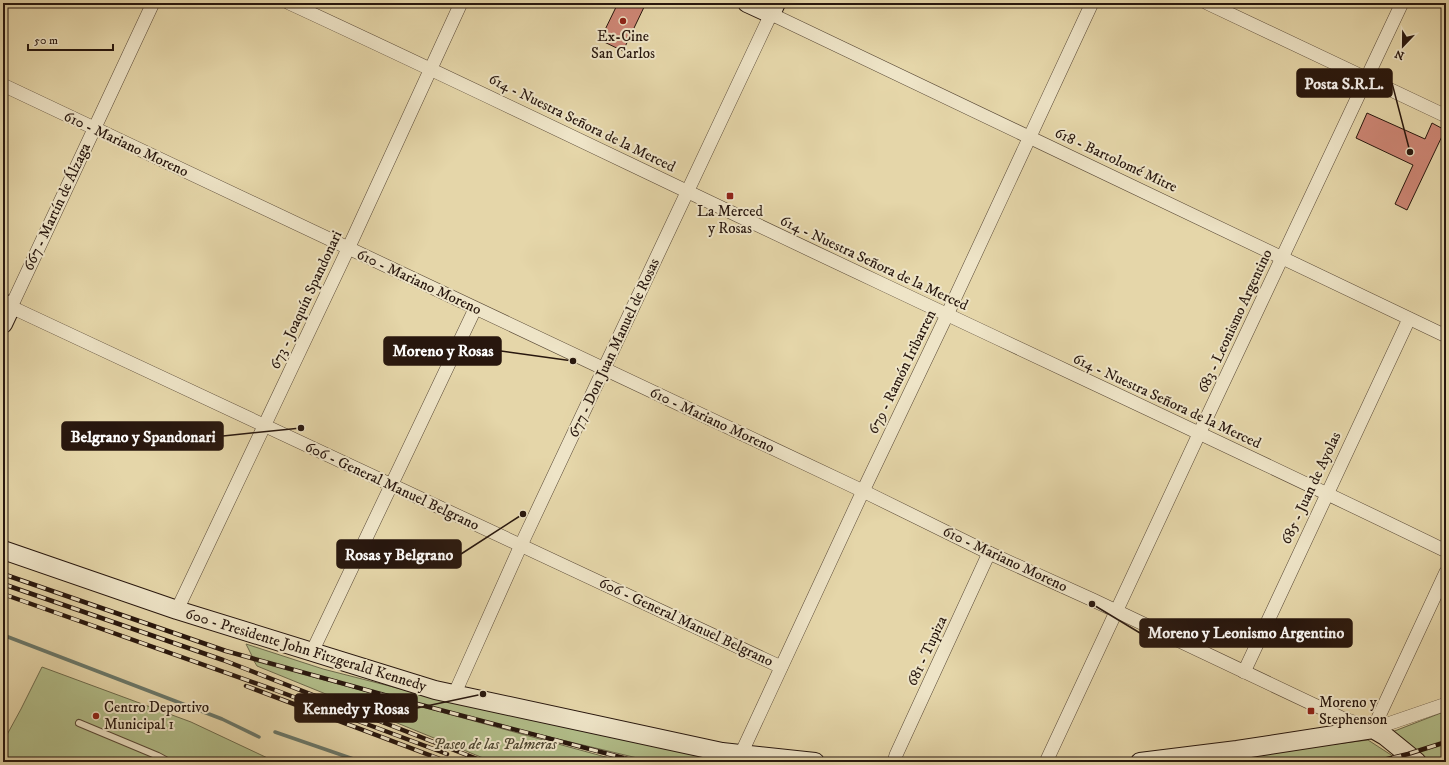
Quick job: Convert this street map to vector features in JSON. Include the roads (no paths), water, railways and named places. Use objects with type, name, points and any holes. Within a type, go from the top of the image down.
[{"type":"street","name":"667 - Martín de Álzaga","points":[[3,324],[7,305],[94,128],[153,3]]},
{"type":"street","name":"614 - Nuestra Señora de la Merced","points":[[289,3],[431,68],[688,192],[1327,493],[1446,551]]},
{"type":"street","name":"673 - Joaquín Spandonari","points":[[177,610],[348,249],[462,3]]},
{"type":"street","points":[[747,3],[774,9]]},
{"type":"street","name":"679 - Ramón Iribarren","points":[[741,754],[1092,3]]},
{"type":"street","points":[[1207,3],[1446,116]]},
{"type":"street","name":"683 - Leonismo Argentino","points":[[1046,762],[1402,3]]},
{"type":"street","name":"618 - Bartolomé Mitre","points":[[774,9],[1029,137],[1446,336]]},
{"type":"street","name":"677 - Don Juan Manuel de Rosas","points":[[454,694],[521,545],[774,9]]},
{"type":"street","name":"610 - Mariano Moreno","points":[[3,85],[863,491],[989,553],[1342,718],[1373,729],[1385,736],[1416,762]]},
{"type":"street","name":"606 - General Manuel Belgrano","points":[[7,305],[781,667]]},
{"type":"street","points":[[312,652],[475,309]]},
{"type":"street","name":"685 - Juan de Ayolas","points":[[1244,672],[1409,319]]},
{"type":"street","name":"600 - Presidente John Fitzgerald Kennedy","points":[[3,550],[177,610],[454,694],[722,757],[741,754],[815,762]]},
{"type":"street","name":"681 - Tupiza","points":[[894,762],[989,553]]},
{"type":"street","points":[[1373,729],[1446,572]]},
{"type":"street","points":[[1140,762],[1237,750],[1373,729],[1446,704]]},
{"type":"lane","points":[[79,723],[169,762]]},
{"type":"waterway","points":[[3,635],[222,719],[259,737]]},
{"type":"waterway","points":[[275,732],[362,762]]},
{"type":"railway","points":[[3,574],[226,651],[406,701],[639,762]]},
{"type":"railway","points":[[3,584],[223,660],[485,762]]},
{"type":"railway","points":[[3,594],[275,690],[447,754]]},
{"type":"railway","points":[[246,686],[448,762]]},
{"type":"railway","points":[[1375,762],[1408,754],[1446,742]]},
{"type":"place","name":"Ex-Cine San Carlos","points":[[623,21]]},
{"type":"place","name":"Posta S.R.L.","points":[[1410,152]]},
{"type":"place","name":"La Merced y Rosas","points":[[730,196]]},
{"type":"place","name":"Moreno y Rosas","points":[[573,361]]},
{"type":"place","name":"Belgrano y Spandonari","points":[[301,428]]},
{"type":"place","name":"Rosas y Belgrano","points":[[523,514]]},
{"type":"place","name":"Moreno y Leonismo Argentino","points":[[1092,604]]},
{"type":"place","name":"Kennedy y Rosas","points":[[483,694]]},
{"type":"place","name":"Moreno y Stephenson","points":[[1311,711]]},
{"type":"place","name":"Centro Deportivo Municipal 1","points":[[96,716]]},
{"type":"park label","name":"Paseo de las Palmeras","points":[[495,744]]}]
